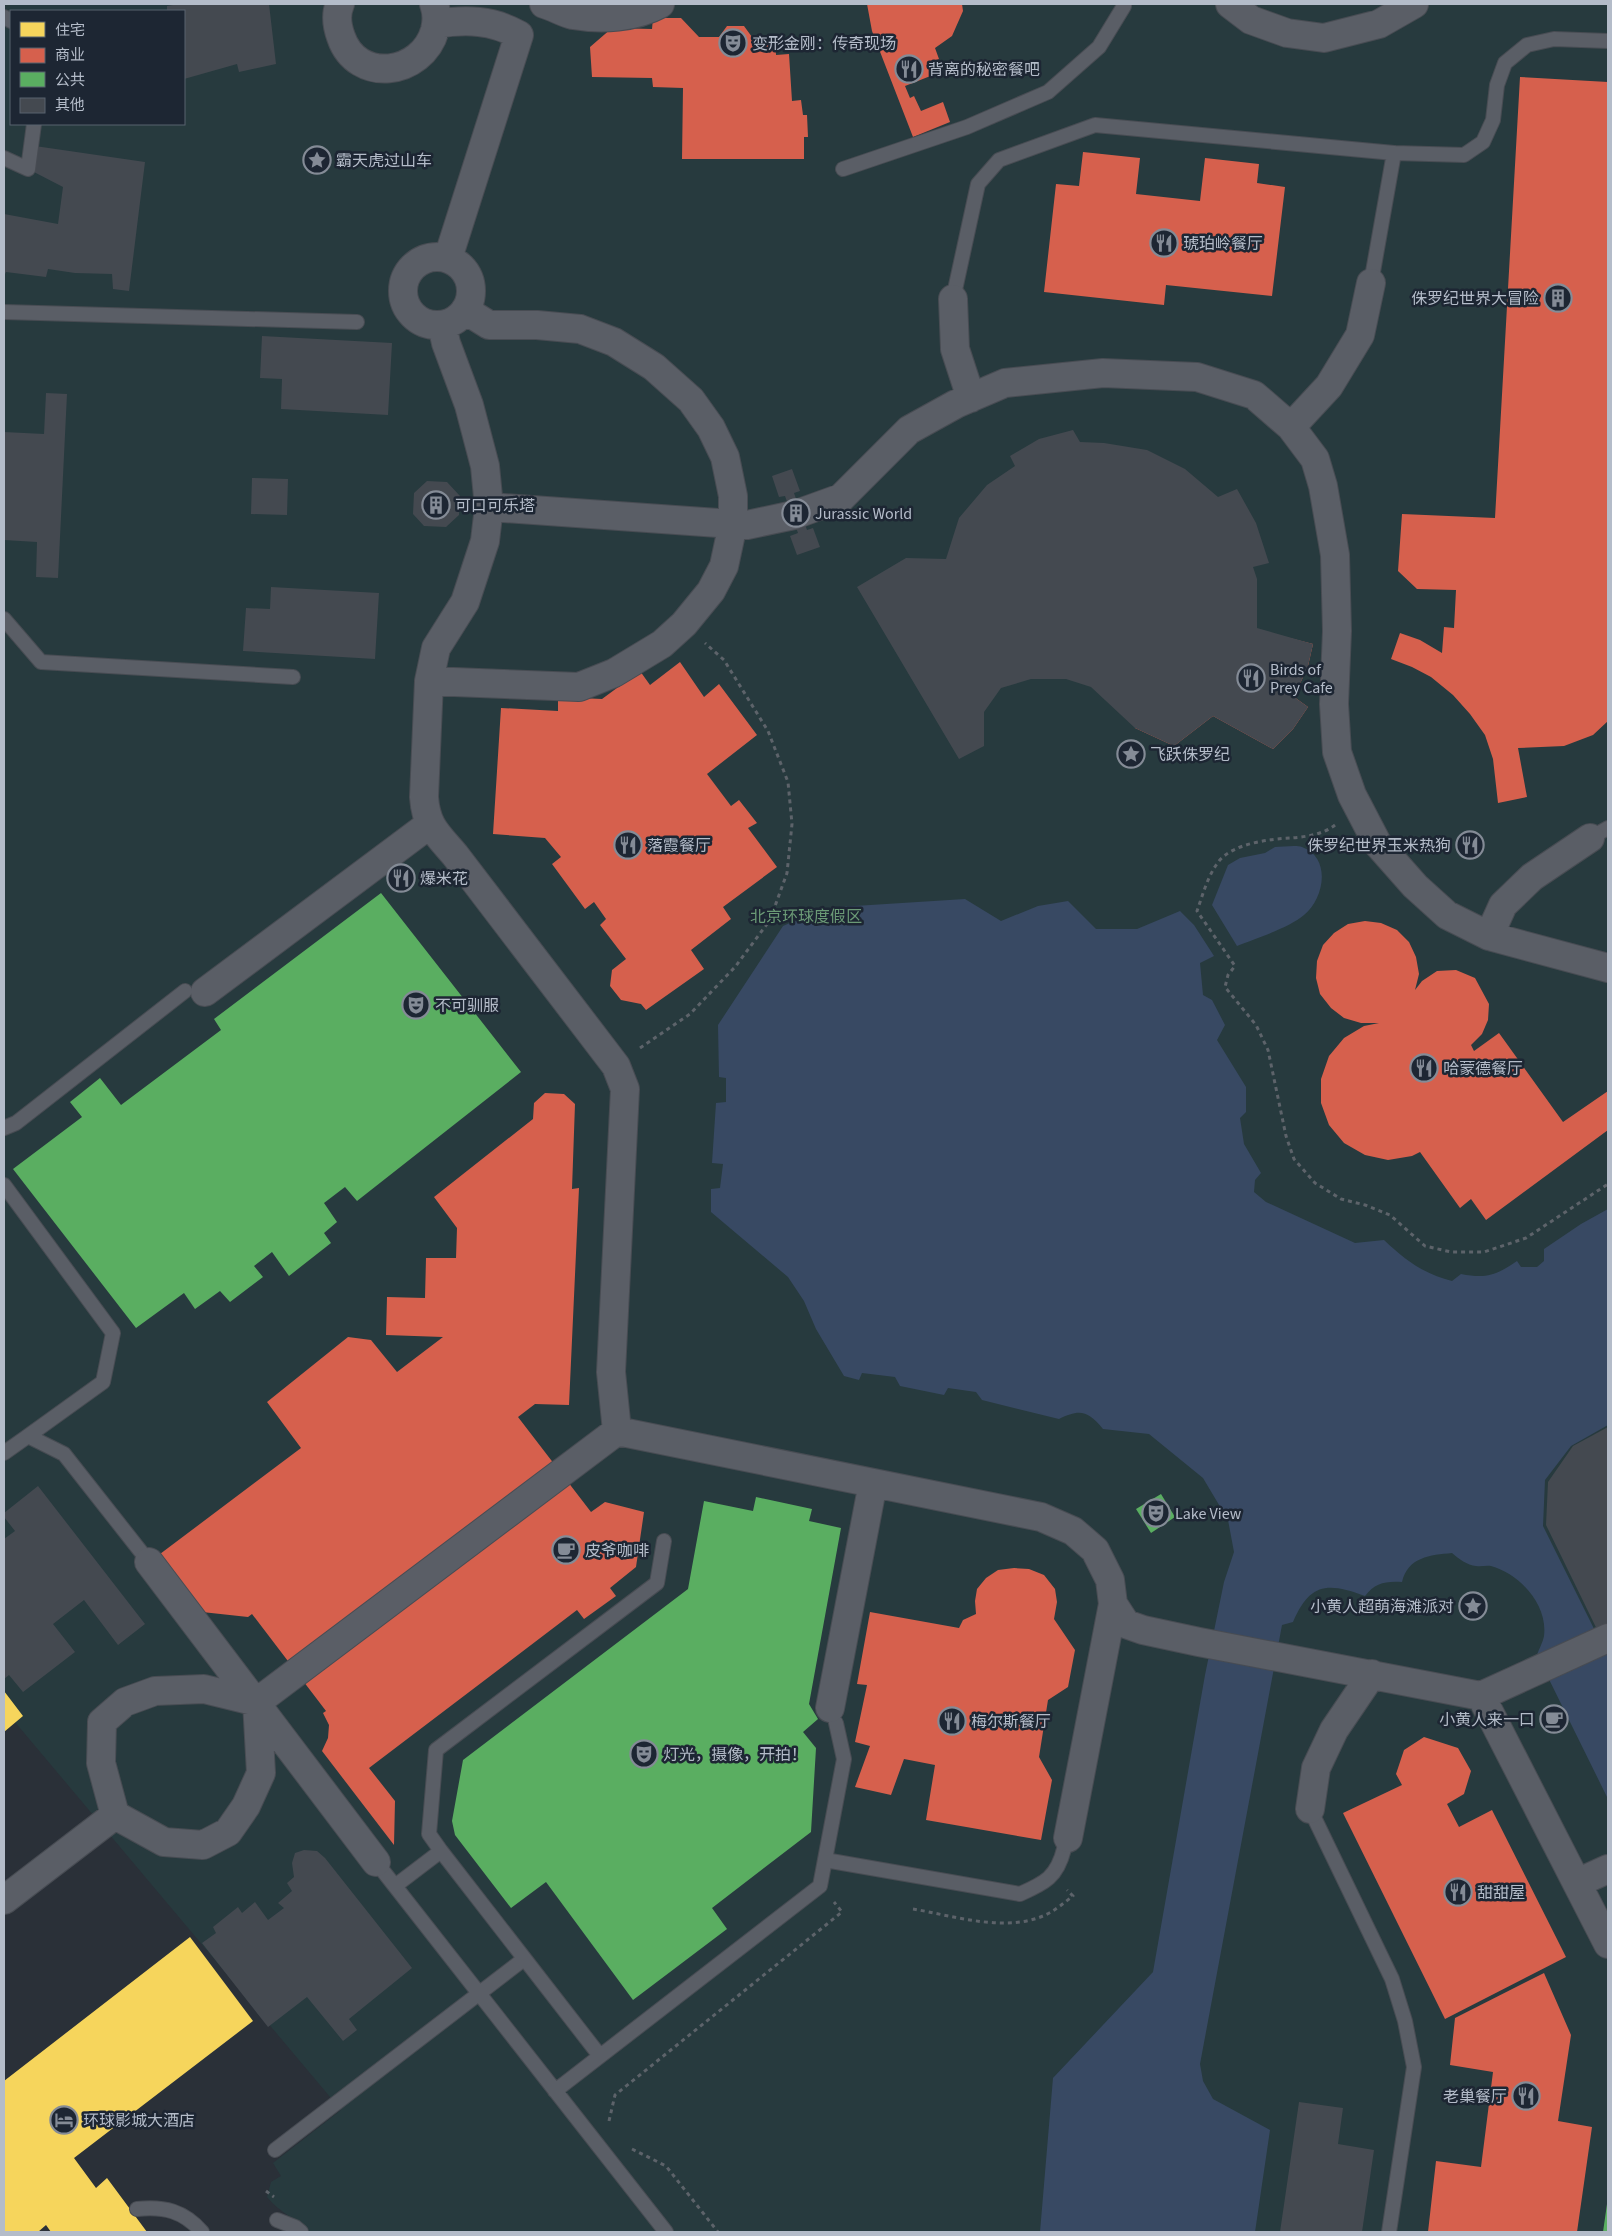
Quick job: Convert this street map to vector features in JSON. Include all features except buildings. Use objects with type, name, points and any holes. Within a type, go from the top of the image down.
[{"type":"street","points":[[340,4],[337,27],[343,44],[355,58],[370,66],[388,69],[406,66],[420,56],[431,42],[435,14],[455,20],[492,22],[519,35]]},
{"type":"street","points":[[448,258],[519,35],[535,4]]},
{"type":"street","points":[[544,4],[572,15],[610,18],[648,10],[660,4]]},
{"type":"street","points":[[1230,4],[1251,20],[1287,33],[1324,38],[1379,24],[1414,4]]},
{"type":"street","points":[[429,257],[448,258],[461,266],[471,285],[471,296],[465,310],[453,321],[442,325],[431,325],[420,321],[411,314],[404,304],[402,292],[404,280],[409,269],[429,257]]},
{"type":"street","points":[[1291,427],[1329,386],[1360,335],[1371,283]]},
{"type":"street","points":[[953,299],[955,349],[971,398]]},
{"type":"street","points":[[429,681],[579,687],[614,673],[662,644],[684,624],[711,591],[724,566],[733,524],[733,496],[725,457],[711,428],[691,400],[654,367],[614,342],[580,329],[537,325],[489,325],[465,310]]},
{"type":"street","points":[[442,325],[446,344],[469,405],[485,466],[489,507],[485,541],[465,602],[436,648],[429,681],[424,797],[425,816],[616,1066],[625,1088],[611,1372],[617,1431]]},
{"type":"street","points":[[489,507],[747,525],[794,515],[842,498],[909,430],[1005,383],[1103,373],[1197,377],[1254,395],[1291,427],[1316,459],[1335,555],[1337,631],[1334,704],[1337,752],[1352,795],[1377,843],[1415,886],[1447,915],[1489,936],[1608,968]]},
{"type":"street","points":[[195,992],[430,824]]},
{"type":"street","points":[[1489,936],[1503,905],[1526,882],[1599,833]]},
{"type":"street","points":[[257,1702],[617,1431],[1041,1517],[1073,1531],[1095,1550],[1110,1580],[1113,1604],[1066,1844]]},
{"type":"street","points":[[833,1716],[873,1483]]},
{"type":"street","points":[[150,1562],[376,1862]]},
{"type":"street","points":[[1113,1604],[1126,1624],[1143,1630],[1481,1696],[1605,1640]]},
{"type":"street","points":[[1310,1809],[1316,1768],[1334,1730],[1372,1674]]},
{"type":"street","points":[[204,1689],[257,1702],[261,1773],[246,1806],[228,1832],[204,1845],[164,1842],[115,1815],[101,1763],[102,1722],[125,1702],[155,1691],[204,1689]]},
{"type":"street","points":[[1481,1696],[1608,1944]]},
{"type":"street","points":[[4,1900],[115,1815]]},
{"type":"street","points":[[1577,1883],[1608,1869]]},
{"type":"lane","points":[[843,169],[967,127],[1048,92],[1099,47],[1124,6]]},
{"type":"lane","points":[[953,299],[978,184],[999,160],[1095,125],[1394,153],[1464,155],[1483,142],[1494,120],[1497,85],[1505,62],[1527,45],[1554,39],[1608,41]]},
{"type":"lane","points":[[4,158],[28,169],[34,125]]},
{"type":"lane","points":[[1371,283],[1394,153]]},
{"type":"lane","points":[[4,312],[357,322]]},
{"type":"lane","points":[[4,620],[41,662],[293,677]]},
{"type":"lane","points":[[4,1128],[16,1124],[195,992]]},
{"type":"lane","points":[[4,1185],[113,1333],[102,1382],[4,1453]]},
{"type":"lane","points":[[28,1436],[64,1454],[150,1562]]},
{"type":"lane","points":[[600,2056],[429,1834],[436,1750],[657,1583],[664,1541]]},
{"type":"lane","points":[[556,2091],[820,1886],[844,1759],[833,1716]]},
{"type":"lane","points":[[1310,1809],[1392,1979],[1405,2021],[1414,2067],[1389,2232]]},
{"type":"lane","points":[[825,1860],[1020,1894],[1044,1884],[1060,1866],[1066,1844]]},
{"type":"lane","points":[[395,1886],[441,1851]]},
{"type":"lane","points":[[376,1862],[666,2232]]},
{"type":"lane","points":[[275,2150],[524,1959]]},
{"type":"lane","points":[[137,2209],[169,2210],[188,2218],[202,2232]]},
{"type":"lane","points":[[277,2220],[300,2232]]},
{"type":"path","points":[[616,1066],[690,1014],[735,967],[770,920],[787,873],[792,824],[788,782],[768,731],[724,660],[684,624]]},
{"type":"path","points":[[1358,807],[1328,831],[1299,838],[1268,839],[1241,846],[1220,860],[1197,910],[1234,966],[1228,975],[1225,987],[1256,1026],[1268,1050],[1286,1136],[1294,1159],[1315,1183],[1341,1199],[1365,1205],[1390,1215],[1425,1246],[1451,1252],[1484,1252],[1526,1238],[1608,1184]]},
{"type":"path","points":[[608,2124],[615,2095],[842,1912],[820,1886]]},
{"type":"path","points":[[624,2145],[666,2166],[718,2232]]},
{"type":"green space","name":"北京环球度假区","points":[[4,4],[1608,4],[1608,2232],[310,2232],[267,2197],[271,2182],[281,2176],[273,2163],[341,2110],[4,1709]]},
{"type":"water","points":[[1275,847],[1302,847],[1312,852],[1318,860],[1321,869],[1320,889],[1311,908],[1298,920],[1237,946],[1212,905],[1228,865],[1240,858],[1265,853]]},
{"type":"water","points":[[965,899],[1001,921],[1038,906],[1068,901],[1096,929],[1137,929],[1180,911],[1194,925],[1214,956],[1200,963],[1203,995],[1212,1000],[1225,1025],[1217,1040],[1246,1087],[1246,1112],[1240,1118],[1244,1144],[1261,1173],[1255,1180],[1254,1192],[1266,1202],[1355,1243],[1384,1240],[1415,1265],[1452,1281],[1461,1274],[1491,1275],[1517,1261],[1521,1267],[1537,1267],[1544,1261],[1544,1249],[1581,1224],[1608,1209],[1608,1425],[1571,1446],[1545,1480],[1543,1526],[1608,1657],[1608,1799],[1537,1655],[1544,1636],[1544,1624],[1537,1602],[1522,1583],[1502,1570],[1491,1566],[1469,1564],[1452,1553],[1428,1556],[1409,1567],[1402,1582],[1381,1584],[1373,1588],[1365,1596],[1340,1589],[1321,1589],[1313,1593],[1306,1600],[1293,1622],[1282,1625],[1200,2064],[1203,2081],[1213,2099],[1270,2130],[1255,2232],[1040,2232],[1053,2078],[1153,1972],[1205,1675],[1224,1582],[1234,1552],[1228,1520],[1203,1478],[1149,1434],[1103,1429],[1093,1418],[1083,1413],[1072,1414],[1059,1419],[982,1400],[976,1392],[948,1388],[944,1395],[900,1386],[895,1377],[862,1373],[859,1380],[844,1376],[816,1329],[804,1301],[788,1277],[711,1212],[711,1189],[720,1188],[723,1164],[712,1163],[716,1103],[726,1102],[726,1078],[719,1077],[718,1025],[783,926],[808,915],[839,907]]},
{"type":"place","name":"变形金刚：传奇现场","points":[[733,43]]},
{"type":"place","name":"背离的秘密餐吧","points":[[909,69]]},
{"type":"place","name":"霸天虎过山车","points":[[317,160]]},
{"type":"place","name":"琥珀岭餐厅","points":[[1164,243]]},
{"type":"place","name":"侏罗纪世界大冒险","points":[[1558,298]]},
{"type":"place","name":"可口可乐塔","points":[[436,505]]},
{"type":"place","name":"Jurassic World","points":[[796,513]]},
{"type":"place","name":"Birds of Prey Cafe","points":[[1251,678]]},
{"type":"place","name":"飞跃侏罗纪","points":[[1131,754]]},
{"type":"place","name":"落霞餐厅","points":[[628,845]]},
{"type":"place","name":"侏罗纪世界玉米热狗","points":[[1470,845]]},
{"type":"place","name":"爆米花","points":[[401,878]]},
{"type":"place","name":"不可驯服","points":[[416,1005]]},
{"type":"place","name":"哈蒙德餐厅","points":[[1424,1068]]},
{"type":"place","name":"Lake View","points":[[1156,1513]]},
{"type":"place","name":"皮爷咖啡","points":[[566,1550]]},
{"type":"place","name":"小黄人超萌海滩派对","points":[[1473,1606]]},
{"type":"place","name":"小黄人来一口","points":[[1554,1719]]},
{"type":"place","name":"梅尔斯餐厅","points":[[952,1721]]},
{"type":"place","name":"灯光，摄像，开拍！","points":[[644,1754]]},
{"type":"place","name":"甜甜屋","points":[[1458,1892]]},
{"type":"place","name":"老巢餐厅","points":[[1526,2096]]},
{"type":"place","name":"环球影城大酒店","points":[[64,2120]]}]
